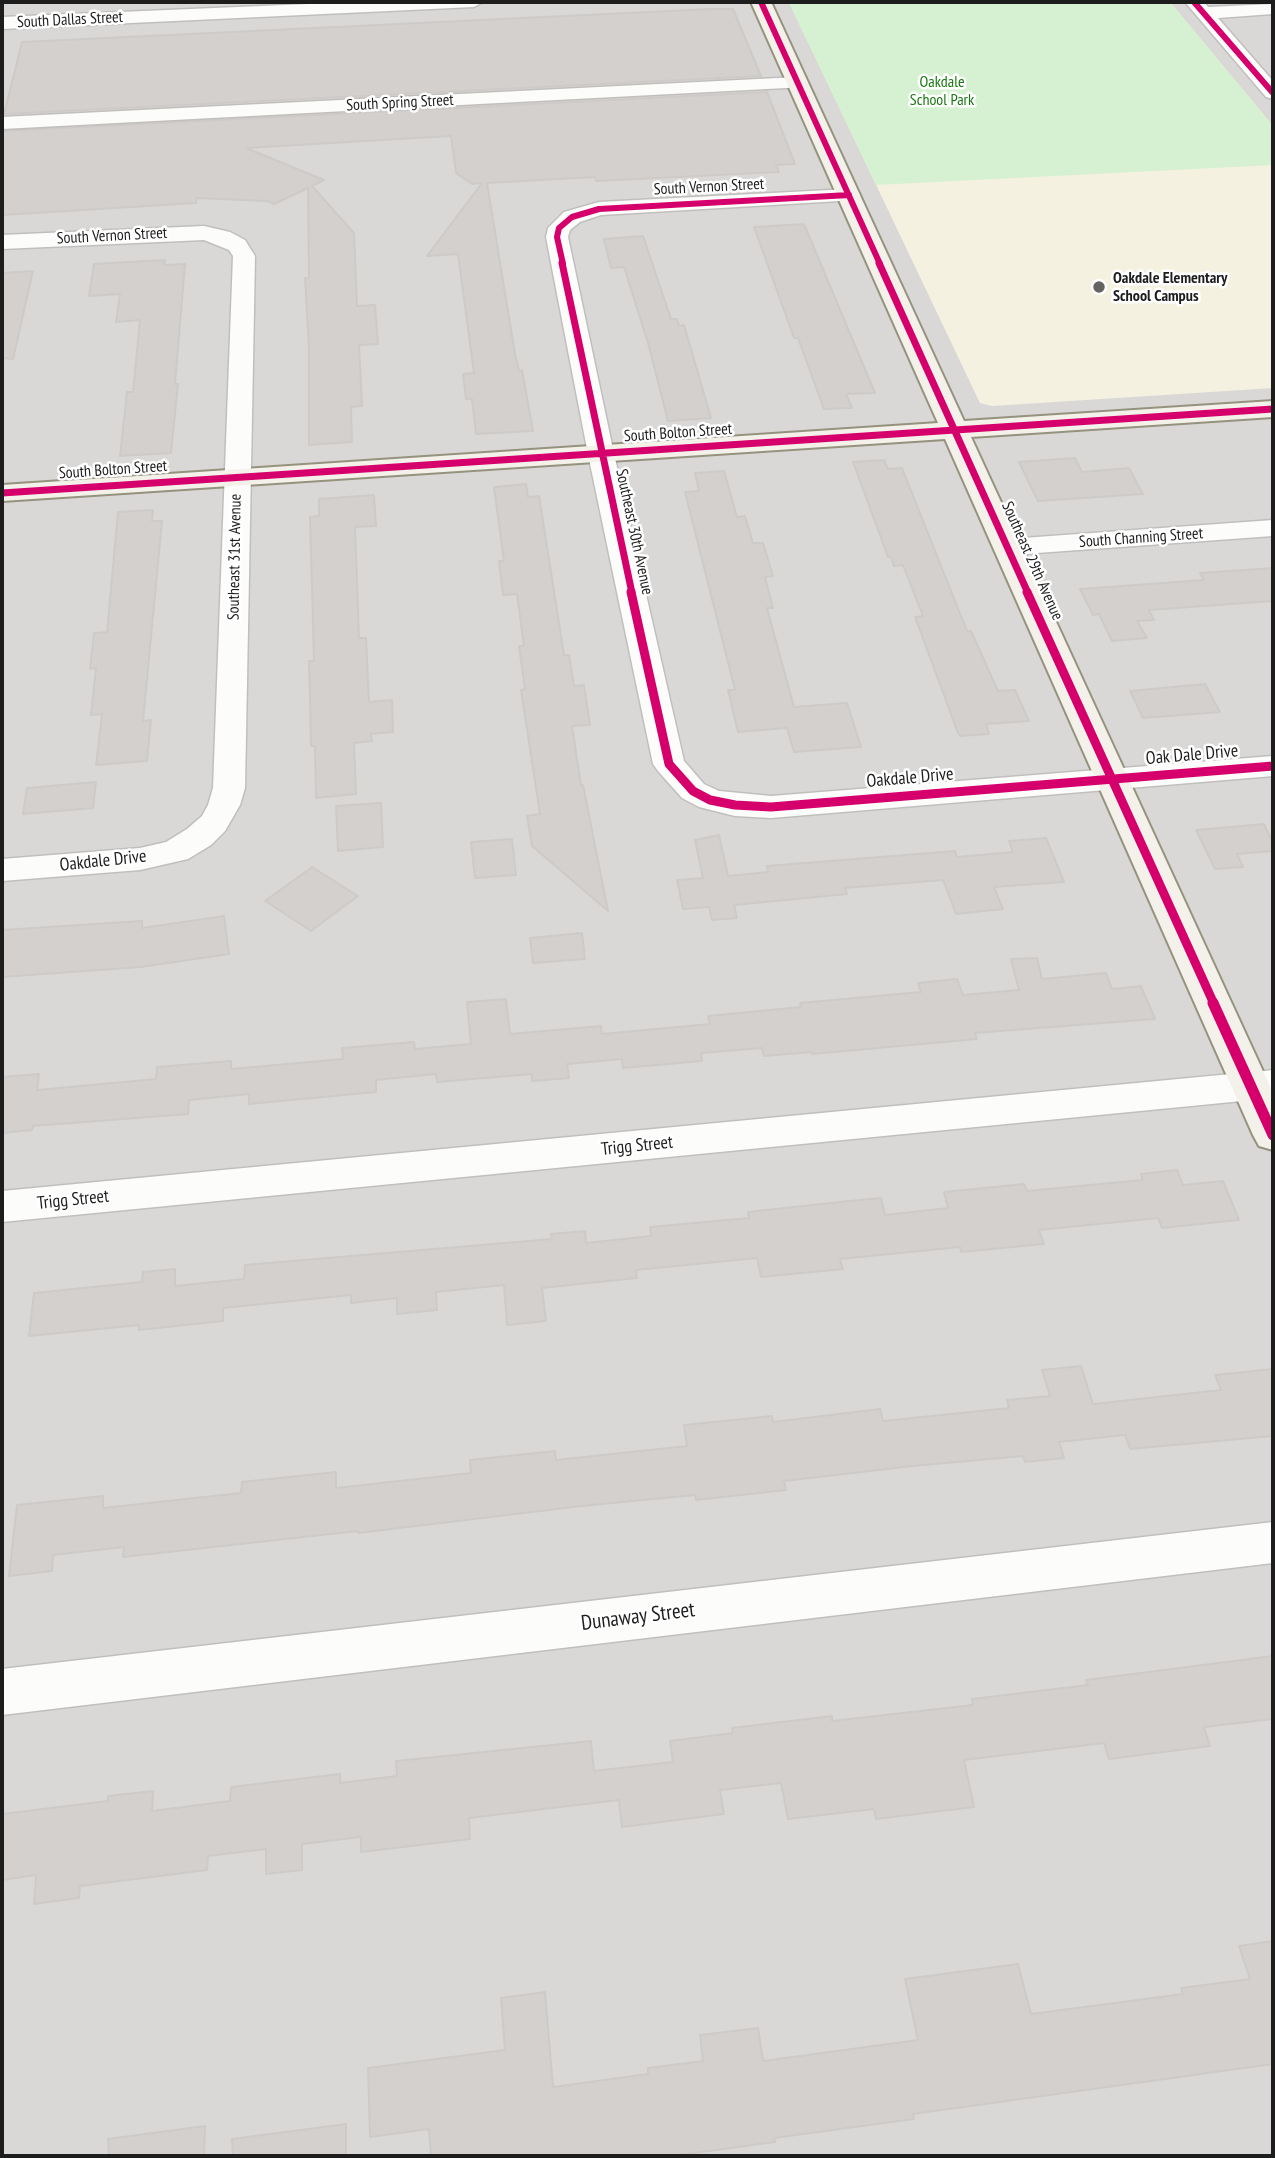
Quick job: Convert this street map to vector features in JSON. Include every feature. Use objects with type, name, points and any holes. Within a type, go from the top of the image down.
[{"type":"street","name":"South Dallas Street","points":[[2,23],[474,2]]},
{"type":"street","name":"Southeast 29th Avenue","points":[[761,2],[1113,779],[1262,1085],[1273,1135]]},
{"type":"street","points":[[1199,7],[1273,9]]},
{"type":"street","points":[[1199,7],[1273,93]]},
{"type":"street","name":"South Spring Street","points":[[2,123],[798,83]]},
{"type":"street","name":"South Vernon Street","points":[[572,217],[609,208],[849,195]]},
{"type":"street","name":"Southeast 30th Avenue","points":[[572,217],[559,228],[557,237],[669,764],[693,791],[710,800]]},
{"type":"street","name":"South Vernon Street","points":[[2,242],[182,232],[222,237]]},
{"type":"street","name":"Southeast 31st Avenue","points":[[199,837],[214,822],[224,805],[229,788],[244,256],[237,245],[222,237]]},
{"type":"street","name":"South Bolton Street","points":[[2,493],[1273,409]]},
{"type":"street","name":"South Channing Street","points":[[1009,547],[1273,528]]},
{"type":"street","name":"Oak Dale Drive","points":[[1113,779],[1273,766]]},
{"type":"street","name":"Oakdale Drive","points":[[710,800],[734,805],[771,807],[1113,779]]},
{"type":"street","name":"Oakdale Drive","points":[[2,870],[140,859],[176,851],[199,837]]},
{"type":"street","name":"Trigg Street","points":[[2,1207],[1262,1085]]},
{"type":"street","name":"Dunaway Street","points":[[2,1692],[1273,1542]]},
{"type":"shaded area","points":[[2,2],[1273,2],[1273,2156],[2,2156]]},
{"type":"shaded area","name":"Oakdale Elementary School Campus","points":[[789,2],[1170,2],[1273,126],[1273,388],[992,406],[980,403]]},
{"type":"green space","name":"Oakdale School Park","points":[[1170,2],[1273,126],[1273,165],[876,185],[789,3]]},
{"type":"building","points":[[733,9],[761,76],[4,114],[22,42]]},
{"type":"building","points":[[767,92],[795,164],[776,165],[779,172],[596,181],[595,177],[487,183],[515,354],[519,371],[522,370],[533,431],[476,434],[472,399],[466,399],[463,374],[474,373],[458,254],[427,256],[482,183],[472,184],[456,173],[451,136],[246,148],[324,180],[312,186],[354,233],[357,306],[375,305],[378,344],[359,345],[362,406],[351,407],[352,442],[309,445],[309,348],[305,278],[309,278],[308,188],[274,204],[267,201],[196,198],[196,203],[2,215],[2,131]]},
{"type":"building","points":[[804,224],[875,393],[846,394],[852,408],[824,409],[798,338],[794,338],[754,227]]},
{"type":"building","points":[[643,236],[671,319],[677,319],[679,326],[684,325],[711,418],[668,421],[648,343],[624,267],[611,268],[604,239]]},
{"type":"building","points":[[165,260],[164,265],[185,264],[171,453],[120,456],[127,392],[133,392],[140,320],[116,322],[120,294],[89,296],[94,264]]},
{"type":"building","points":[[33,271],[13,359],[2,358],[2,273]]},
{"type":"building","points":[[1075,458],[1082,472],[1129,468],[1143,494],[1038,501],[1019,462]]},
{"type":"building","points":[[884,460],[888,469],[902,468],[967,631],[971,631],[998,691],[1015,690],[1029,721],[986,724],[989,734],[960,736],[958,733],[915,617],[923,616],[903,565],[894,566],[891,557],[888,557],[853,462]]},
{"type":"building","points":[[724,471],[737,517],[745,516],[753,543],[763,543],[773,576],[765,577],[773,608],[767,608],[794,707],[847,703],[861,747],[794,752],[787,728],[738,732],[728,690],[735,690],[685,492],[699,491],[695,473]]},
{"type":"building","points":[[526,484],[528,497],[539,496],[564,655],[569,655],[574,686],[584,685],[590,725],[572,726],[581,785],[608,911],[532,846],[527,816],[540,814],[521,690],[525,689],[519,646],[524,646],[517,594],[503,595],[499,561],[504,561],[494,487]]},
{"type":"building","points":[[374,495],[376,526],[355,527],[359,638],[366,638],[369,702],[392,700],[393,732],[371,734],[372,741],[354,743],[356,794],[316,798],[315,746],[311,746],[309,661],[314,661],[310,517],[319,516],[319,499]]},
{"type":"building","points":[[153,510],[152,521],[162,521],[143,721],[151,720],[147,761],[96,765],[102,714],[91,715],[96,668],[90,669],[94,633],[107,632],[118,512]]},
{"type":"building","points":[[1273,568],[1273,601],[1149,610],[1154,620],[1137,621],[1147,638],[1112,641],[1099,614],[1093,615],[1080,589],[1204,580],[1200,573]]},
{"type":"building","points":[[1205,684],[1220,712],[1143,718],[1130,691]]},
{"type":"building","points":[[96,782],[93,808],[23,814],[27,788]]},
{"type":"building","points":[[381,803],[383,847],[338,851],[336,806]]},
{"type":"building","points":[[1264,824],[1273,843],[1273,851],[1237,854],[1243,867],[1215,869],[1196,830]]},
{"type":"building","points":[[719,835],[728,876],[768,872],[767,866],[955,851],[957,857],[1013,852],[1009,841],[1046,838],[1064,882],[994,887],[1003,909],[956,914],[943,880],[845,888],[847,894],[734,905],[737,918],[712,920],[709,907],[683,909],[677,880],[703,878],[695,840]]},
{"type":"building","points":[[512,839],[516,875],[475,878],[471,842]]},
{"type":"building","points":[[312,867],[358,896],[311,931],[265,901]]},
{"type":"building","points":[[224,916],[229,954],[141,967],[2,977],[2,930],[142,921],[142,928]]},
{"type":"building","points":[[582,933],[585,959],[533,963],[530,938]]},
{"type":"building","points":[[1037,958],[1042,979],[1106,973],[1112,989],[1141,986],[1155,1019],[975,1033],[977,1039],[812,1054],[764,1056],[762,1048],[701,1053],[702,1061],[623,1068],[622,1059],[567,1064],[569,1078],[532,1081],[532,1074],[437,1082],[436,1074],[376,1080],[376,1092],[249,1104],[249,1094],[189,1100],[188,1114],[33,1126],[32,1130],[2,1133],[2,1077],[39,1074],[37,1090],[156,1079],[157,1067],[231,1061],[231,1069],[343,1059],[342,1048],[414,1042],[415,1049],[471,1044],[467,1002],[506,999],[510,1034],[601,1026],[602,1034],[710,1024],[708,1016],[801,1007],[800,1003],[921,992],[918,983],[957,979],[963,995],[1019,990],[1011,959]]},
{"type":"building","points":[[1177,1170],[1183,1185],[1223,1181],[1239,1220],[1162,1228],[1158,1218],[1039,1230],[1044,1244],[961,1252],[960,1247],[840,1259],[843,1269],[761,1277],[757,1258],[636,1270],[637,1278],[542,1288],[546,1321],[507,1325],[504,1285],[436,1292],[437,1310],[397,1314],[397,1298],[351,1303],[351,1295],[223,1308],[223,1321],[139,1330],[139,1325],[29,1336],[34,1293],[142,1282],[143,1272],[175,1269],[175,1286],[244,1279],[245,1265],[552,1239],[551,1234],[585,1231],[586,1243],[651,1236],[650,1227],[749,1218],[748,1212],[881,1198],[885,1215],[948,1208],[944,1192],[1024,1184],[1027,1191],[1143,1180],[1141,1174]]},
{"type":"building","points":[[1081,1366],[1093,1404],[1221,1390],[1215,1375],[1273,1369],[1273,1436],[1130,1449],[1125,1435],[1059,1442],[1064,1458],[1025,1462],[1023,1456],[913,1466],[784,1481],[786,1490],[696,1500],[695,1495],[582,1506],[123,1557],[124,1547],[53,1555],[52,1571],[9,1576],[17,1505],[103,1496],[103,1508],[241,1493],[242,1482],[336,1472],[336,1488],[471,1473],[470,1460],[555,1451],[556,1460],[687,1446],[684,1425],[772,1416],[773,1422],[880,1409],[883,1421],[1009,1408],[1007,1400],[1050,1396],[1042,1370]]},
{"type":"building","points":[[1273,1656],[1273,1719],[1204,1727],[1210,1746],[1109,1759],[1104,1743],[964,1760],[974,1807],[876,1819],[874,1809],[788,1819],[781,1783],[720,1790],[724,1814],[622,1827],[619,1800],[469,1818],[470,1839],[361,1852],[361,1837],[302,1844],[302,1870],[266,1874],[266,1849],[208,1856],[207,1870],[80,1886],[79,1898],[34,1904],[36,1875],[2,1880],[2,1814],[108,1801],[108,1796],[153,1791],[152,1811],[230,1801],[231,1787],[340,1774],[340,1783],[397,1776],[396,1761],[591,1741],[594,1771],[673,1762],[670,1741],[733,1733],[732,1728],[832,1716],[832,1721],[973,1705],[972,1699],[1088,1685],[1086,1680]]},
{"type":"building","points":[[1273,1941],[1273,2064],[913,2114],[914,2119],[774,2138],[775,2142],[672,2156],[431,2156],[429,2129],[370,2137],[368,2068],[505,2050],[501,1998],[545,1992],[553,2087],[648,2074],[648,2068],[703,2061],[700,2035],[758,2028],[763,2061],[918,2040],[905,1979],[1018,1964],[1031,2014],[1183,1994],[1181,1988],[1250,1979],[1239,1946]]},
{"type":"building","points":[[346,2124],[346,2156],[233,2156],[232,2139]]},
{"type":"building","points":[[205,2126],[204,2156],[109,2156],[108,2139]]},
{"type":"cycle path","points":[[761,2],[1273,1135]]},
{"type":"cycle path","points":[[1194,2],[1273,93]]},
{"type":"cycle path","points":[[849,195],[599,209],[572,217],[559,228],[557,237],[601,454],[669,764],[693,791],[710,800],[735,805],[771,807],[1273,766]]},
{"type":"cycle path","points":[[2,493],[1273,409]]},
{"type":"place","name":"Oakdale Elementary School Campus","points":[[1099,287]]}]
